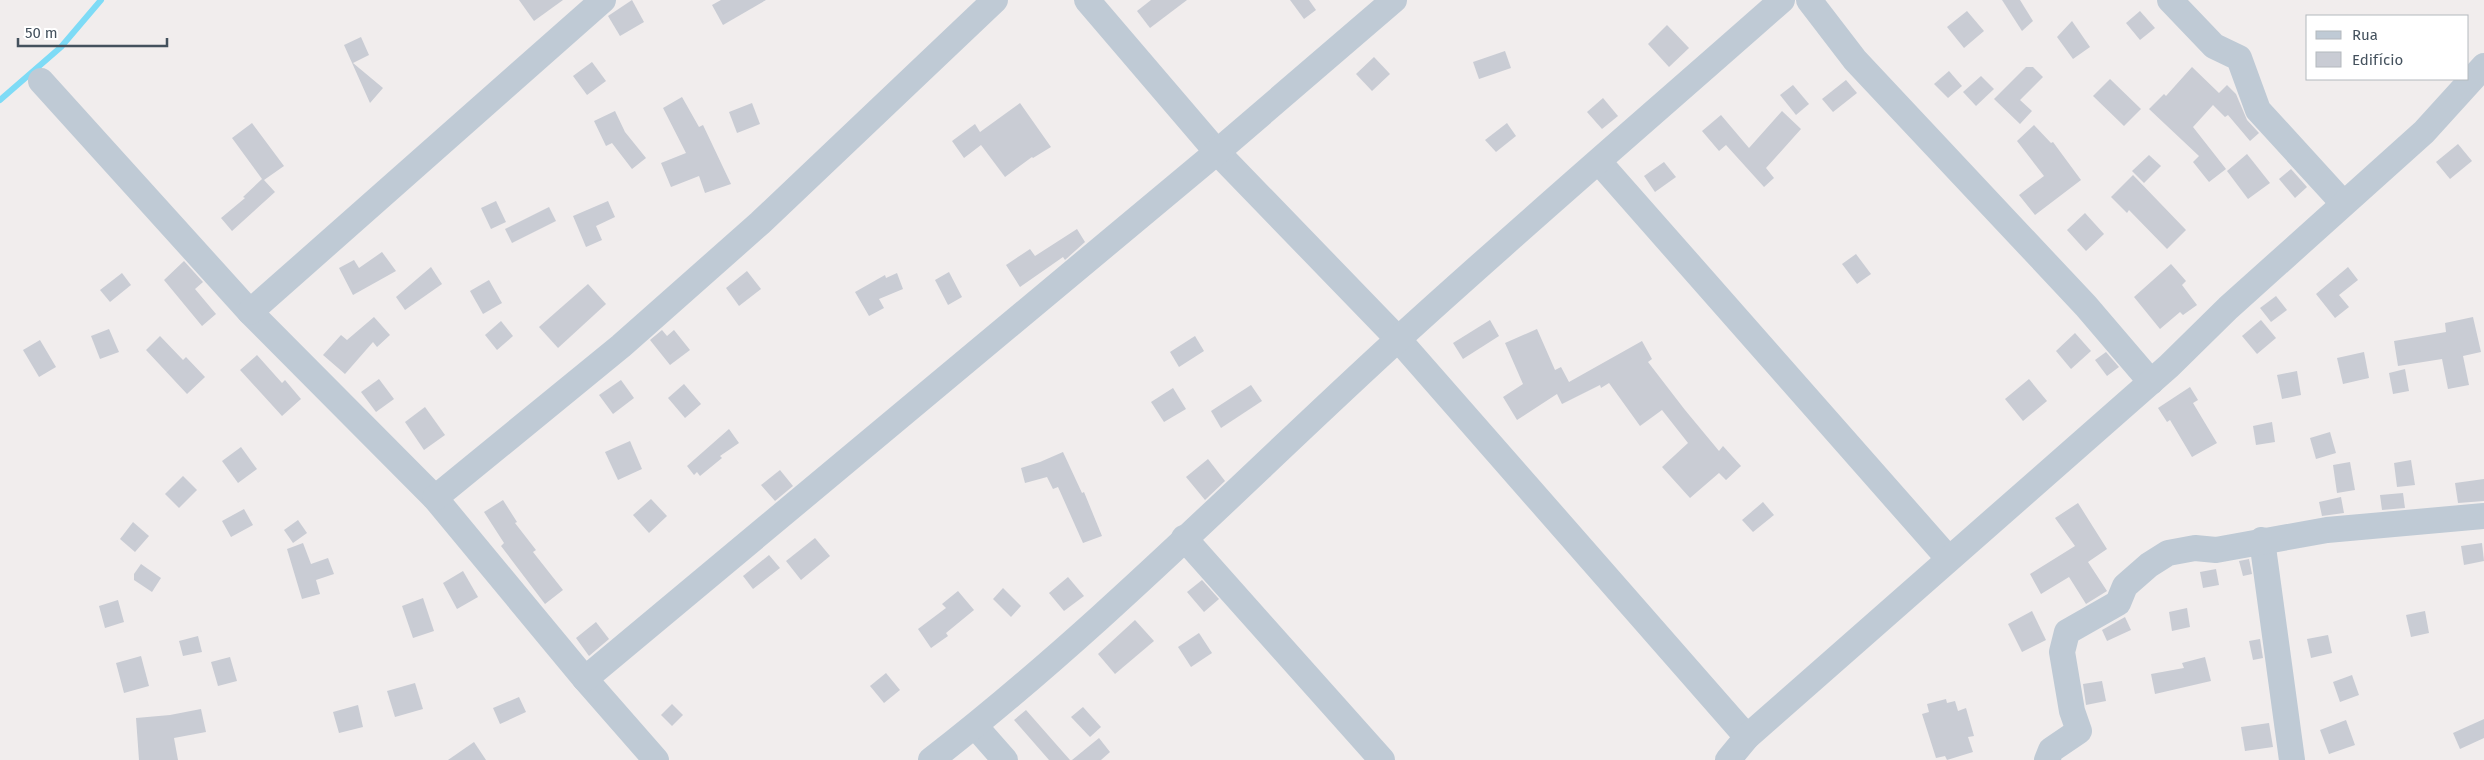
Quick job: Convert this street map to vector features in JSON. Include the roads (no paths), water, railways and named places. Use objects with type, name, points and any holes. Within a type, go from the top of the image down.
[{"type":"street","points":[[250,312],[603,0]]},
{"type":"street","points":[[435,498],[621,346],[753,229],[996,0]]},
{"type":"street","points":[[1087,0],[1217,152],[1398,339],[1746,737]]},
{"type":"street","points":[[585,679],[1217,152],[1394,0]]},
{"type":"street","points":[[931,760],[975,726],[1090,625],[1398,339],[1782,0]]},
{"type":"street","points":[[1809,0],[1854,60],[2086,306],[2151,382]]},
{"type":"street","points":[[2170,0],[2214,46],[2239,58],[2258,110],[2343,203]]},
{"type":"street","points":[[1728,760],[1746,737],[2151,382],[2228,308],[2424,132],[2484,66]]},
{"type":"street","points":[[41,81],[250,312],[435,498],[585,679],[656,760]]},
{"type":"street","points":[[1599,162],[1948,558]]},
{"type":"street","points":[[2047,760],[2050,750],[2078,731],[2072,711],[2062,652],[2067,632],[2118,604],[2126,586],[2148,565],[2168,553],[2195,548],[2216,550],[2262,540],[2327,530],[2484,516]]},
{"type":"street","points":[[1184,538],[1382,760]]},
{"type":"street","points":[[2262,540],[2292,760]]},
{"type":"street","points":[[975,726],[1005,760]]},
{"type":"waterway","points":[[0,100],[61,47],[101,0]]}]
